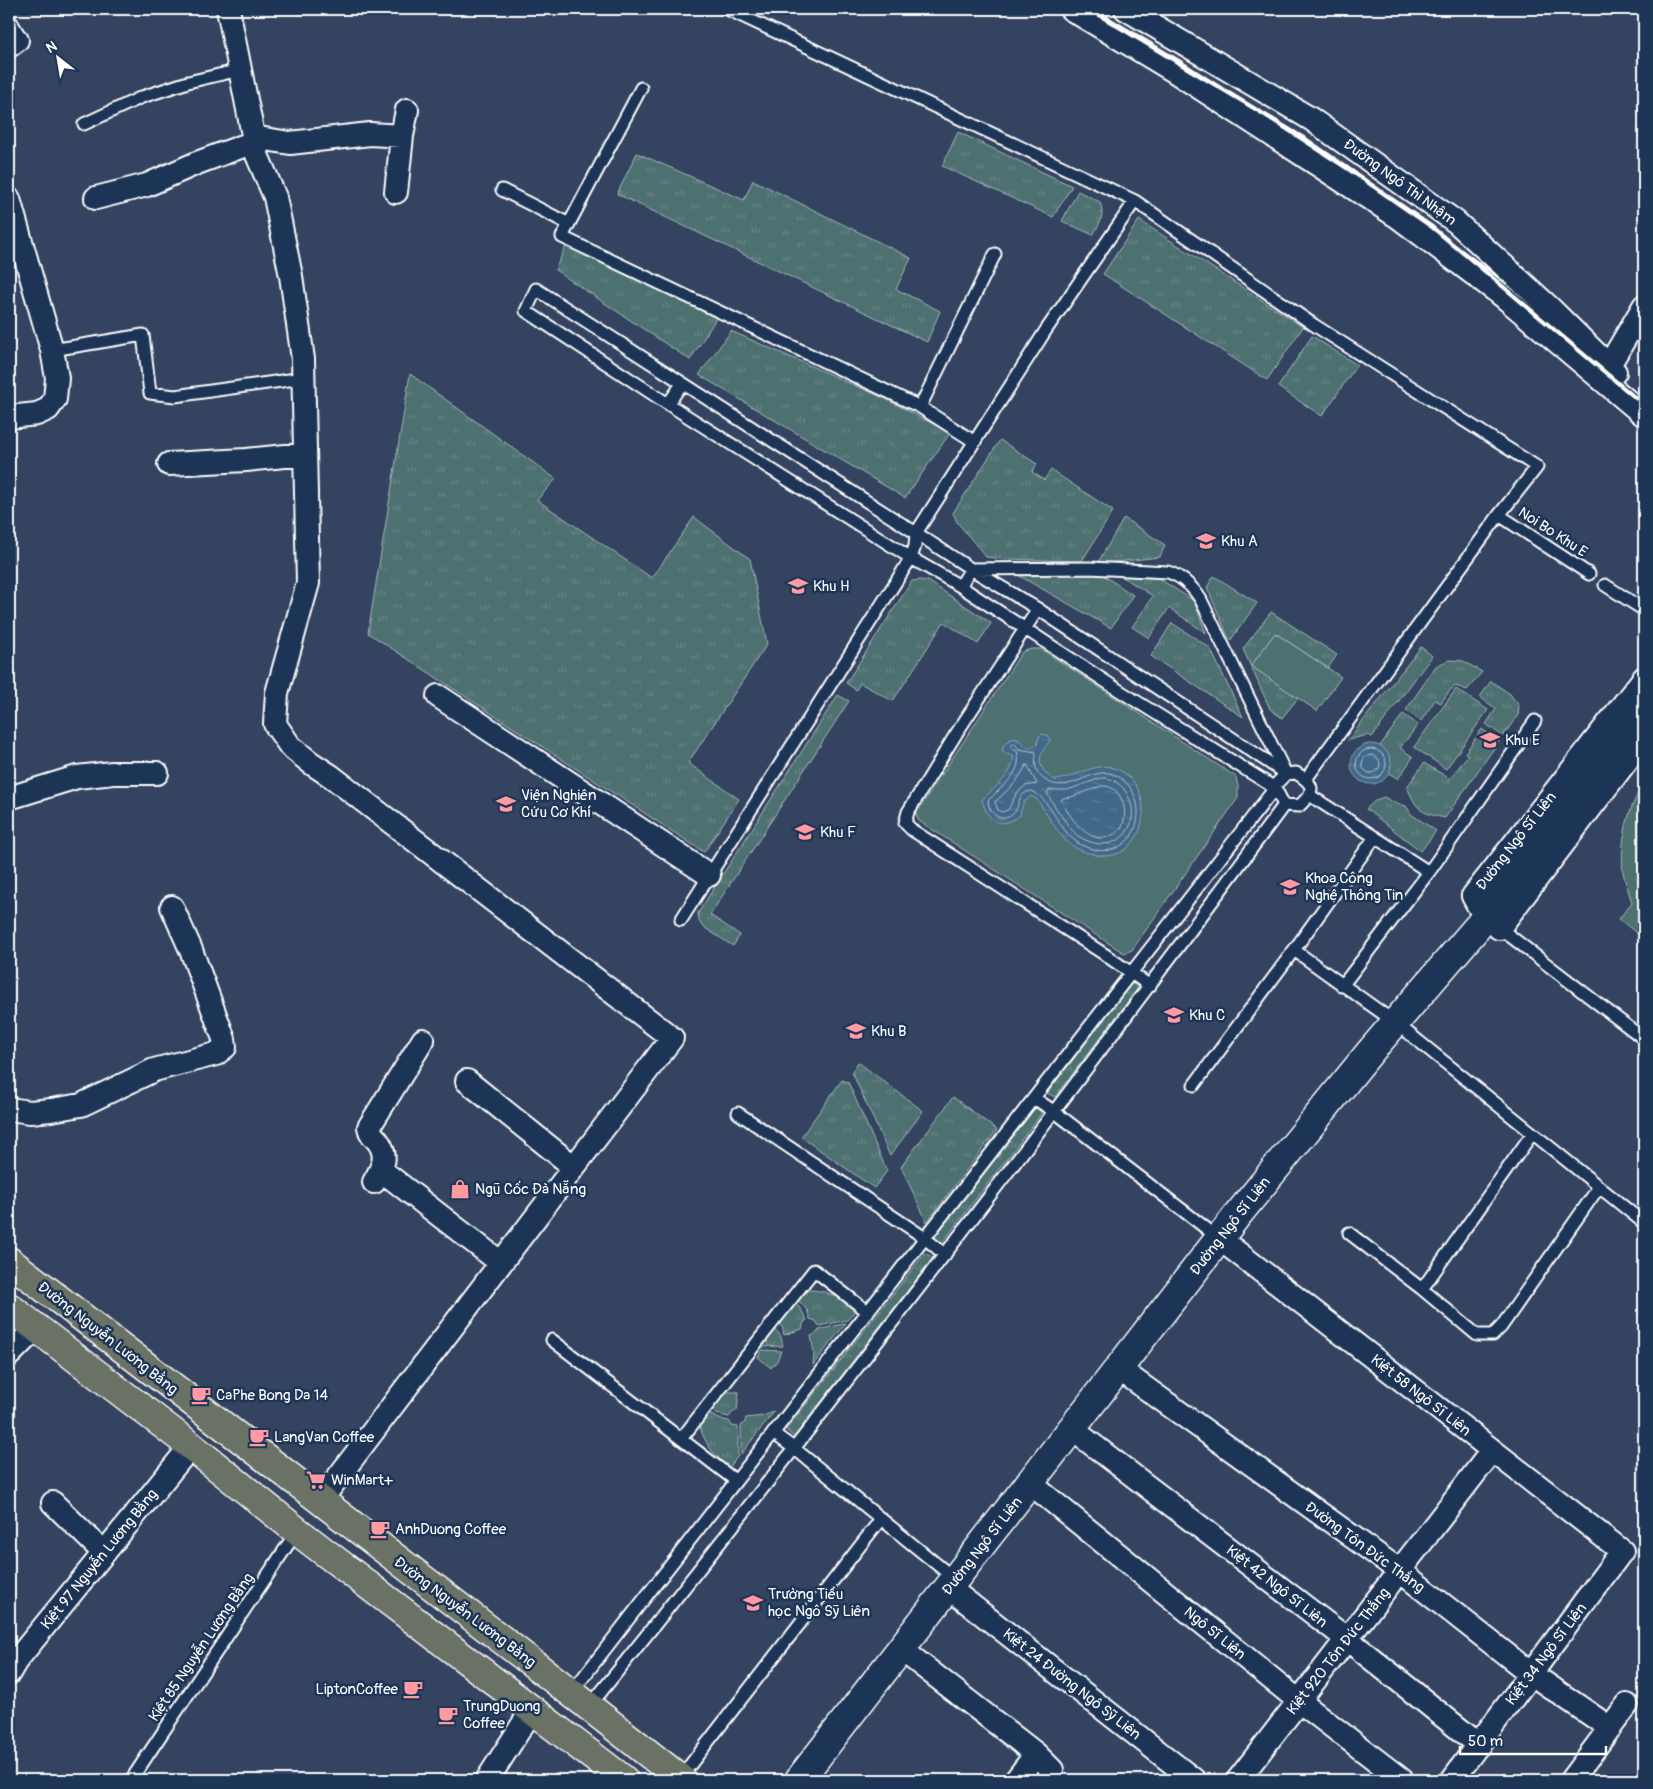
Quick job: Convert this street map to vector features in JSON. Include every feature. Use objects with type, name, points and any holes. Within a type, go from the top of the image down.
[{"type":"highway","name":"Đường Nguyễn Lương Bằng","points":[[9,1261],[320,1502],[581,1700],[681,1779]]},
{"type":"highway","points":[[9,1307],[621,1779]]},
{"type":"highway","points":[[561,1732],[581,1700]]},
{"type":"street","points":[[228,9],[257,155],[275,197],[292,276],[303,359],[308,583],[277,694],[275,724],[290,746],[311,763],[339,782],[672,1038],[320,1502]]},
{"type":"street","points":[[1072,9],[1174,71],[1398,216],[1504,297],[1644,415]]},
{"type":"street","name":"Đường Ngô Thì Nhậm","points":[[1126,9],[1311,119],[1456,222],[1548,306],[1608,367],[1644,396]]},
{"type":"street","points":[[396,192],[407,110]]},
{"type":"street","points":[[96,198],[147,185],[197,163],[254,142],[268,140],[290,143],[370,134],[402,136]]},
{"type":"street","points":[[9,199],[52,350],[57,378],[57,389],[53,405],[44,412],[9,417]]},
{"type":"street","points":[[1608,367],[1644,306]]},
{"type":"street","points":[[169,464],[246,460],[305,454]]},
{"type":"street","name":"Đường Ngô Sĩ Liên","points":[[1494,916],[1473,896],[1644,678]]},
{"type":"street","points":[[438,696],[709,875]]},
{"type":"street","name":"Đường Ngô Sĩ Liên","points":[[800,1780],[1236,1217],[1370,1052],[1494,916],[1644,710]]},
{"type":"street","points":[[1494,916],[1644,738]]},
{"type":"street","points":[[9,798],[76,777],[114,772],[157,773]]},
{"type":"street","points":[[9,1109],[30,1112],[81,1105],[154,1070],[213,1055],[223,1049],[225,1045],[224,1039],[191,950],[172,907]]},
{"type":"street","points":[[423,1040],[369,1126],[370,1132],[384,1150],[385,1155],[377,1176],[501,1263]]},
{"type":"street","points":[[467,1081],[574,1167]]},
{"type":"street","name":"Kiệt 58 Ngô Sĩ Liên","points":[[1220,1239],[1622,1551]]},
{"type":"street","points":[[9,1355],[36,1328]]},
{"type":"street","name":"Đường Tôn Đức Thắng","points":[[1119,1369],[1400,1571],[1530,1673],[1610,1728]]},
{"type":"street","name":"Kiệt 42 Ngô Sĩ Liên","points":[[1072,1428],[1347,1639],[1480,1744]]},
{"type":"street","name":"Kiệt 97 Nguyễn Lương Bằng","points":[[11,1665],[191,1446]]},
{"type":"street","name":"Kiệt 920 Tôn Đức Thắng","points":[[1238,1780],[1492,1451]]},
{"type":"street","name":"Ngô Sĩ Liên","points":[[1030,1483],[1299,1701],[1402,1780]]},
{"type":"street","points":[[53,1503],[103,1552]]},
{"type":"street","name":"Kiệt 34 Ngô Sĩ Liên","points":[[1452,1780],[1622,1551]]},
{"type":"street","name":"Kiệt 24 Đường Ngô Sỹ Liên","points":[[952,1584],[1194,1780]]},
{"type":"street","points":[[901,1649],[1036,1754],[1052,1770]]},
{"type":"street","points":[[1571,1780],[1627,1705]]},
{"type":"street","points":[[487,1780],[532,1710]]},
{"type":"street","points":[[1016,1780],[1036,1754]]},
{"type":"lane","points":[[727,9],[1135,201],[1322,330],[1536,467],[1499,514],[1306,779]]},
{"type":"lane","points":[[9,18],[18,33],[13,43]]},
{"type":"lane","points":[[84,124],[142,97],[188,82],[240,70]]},
{"type":"lane","points":[[642,88],[562,237],[920,407],[975,442]]},
{"type":"lane","points":[[502,190],[569,224]]},
{"type":"lane","points":[[681,920],[911,558],[916,546],[916,533],[1046,330],[1135,201]]},
{"type":"lane","points":[[920,407],[995,254]]},
{"type":"lane","points":[[1284,805],[1275,788],[960,586],[911,558],[668,404],[526,311],[536,289],[971,569],[1038,609],[1286,774]]},
{"type":"lane","points":[[52,350],[144,335],[150,393],[174,396],[303,378]]},
{"type":"lane","points":[[668,404],[682,384]]},
{"type":"lane","name":"Noi Bo Khu E","points":[[1499,514],[1590,574]]},
{"type":"lane","points":[[971,569],[1090,568],[1168,572],[1179,577],[1191,586],[1201,600],[1286,774]]},
{"type":"lane","points":[[960,586],[971,569]]},
{"type":"lane","points":[[1606,585],[1644,610]]},
{"type":"lane","points":[[1038,609],[956,734],[908,812],[906,823],[912,830],[1132,972],[1150,986]]},
{"type":"lane","points":[[1342,986],[1429,872],[1535,721]]},
{"type":"lane","points":[[581,1700],[736,1481],[773,1433],[1277,783],[1286,774],[1296,773],[1306,779],[1312,789],[1310,796],[1299,806],[1284,805]]},
{"type":"lane","points":[[1310,796],[1429,872]]},
{"type":"lane","points":[[581,1700],[795,1448],[1055,1112],[1284,805]]},
{"type":"lane","points":[[1194,1085],[1375,837]]},
{"type":"lane","points":[[1494,916],[1644,1039]]},
{"type":"lane","points":[[1294,950],[1396,1023],[1644,1223]]},
{"type":"lane","points":[[1034,1098],[1055,1112],[1220,1239]]},
{"type":"lane","points":[[738,1113],[924,1238],[945,1255]]},
{"type":"lane","points":[[1422,1289],[1532,1134]]},
{"type":"lane","points":[[1349,1233],[1478,1335],[1493,1335],[1501,1327],[1599,1187]]},
{"type":"lane","points":[[681,1439],[814,1270],[868,1312]]},
{"type":"lane","points":[[552,1340],[736,1481]]},
{"type":"lane","points":[[773,1433],[795,1448],[881,1519],[952,1584]]},
{"type":"lane","points":[[681,1779],[881,1519]]},
{"type":"lane","name":"Kiệt 85 Nguyễn Lương Bằng","points":[[131,1780],[297,1531]]},
{"type":"green space","points":[[958,132],[1072,186],[1053,217],[942,166]]},
{"type":"green space","points":[[637,153],[744,200],[753,180],[911,258],[896,289],[940,311],[927,342],[617,194]]},
{"type":"green space","points":[[1078,191],[1100,202],[1102,215],[1093,235],[1062,221]]},
{"type":"green space","points":[[1139,220],[1303,327],[1267,380],[1103,274]]},
{"type":"green space","points":[[566,246],[717,317],[690,360],[555,270]]},
{"type":"green space","points":[[731,331],[886,399],[950,433],[905,498],[699,375]]},
{"type":"green space","points":[[1312,336],[1357,365],[1322,416],[1278,387]]},
{"type":"green space","points":[[410,374],[556,479],[537,500],[652,578],[694,517],[750,559],[767,644],[688,763],[739,799],[704,852],[368,633]]},
{"type":"green space","points":[[1000,440],[1037,464],[1032,472],[1044,480],[1051,470],[1113,511],[1082,561],[986,557],[957,522],[953,513]]},
{"type":"green space","points":[[1124,518],[1165,545],[1160,557],[1097,564]]},
{"type":"green space","points":[[1100,573],[1133,595],[1111,628],[1016,574]]},
{"type":"green space","points":[[1121,576],[1155,576],[1194,601],[1206,633],[1169,608],[1149,638],[1132,627],[1153,596]]},
{"type":"green space","points":[[1214,576],[1257,603],[1230,641],[1207,587]]},
{"type":"green space","points":[[912,581],[928,581],[991,623],[978,644],[944,622],[893,701],[860,683],[856,690],[846,683]]},
{"type":"green space","points":[[1271,612],[1337,655],[1328,668],[1275,633],[1251,666],[1298,698],[1282,718],[1270,709],[1243,649]]},
{"type":"green space","points":[[1172,623],[1210,648],[1243,717],[1151,656]]},
{"type":"green space","points":[[1275,633],[1341,677],[1317,711],[1251,666]]},
{"type":"green space","points":[[1421,647],[1432,656],[1372,737],[1367,735],[1348,740]]},
{"type":"green space","points":[[1031,649],[1041,649],[1236,777],[1238,798],[1132,950],[1124,953],[919,821],[916,814],[1022,652]]},
{"type":"green space","points":[[1449,660],[1463,661],[1482,672],[1467,690],[1456,686],[1450,690],[1441,703],[1435,700],[1421,721],[1406,710],[1436,666]]},
{"type":"green space","points":[[1491,681],[1510,694],[1519,706],[1518,715],[1503,736],[1486,724],[1496,709],[1480,697]]},
{"type":"green space","points":[[1456,689],[1488,710],[1446,769],[1414,747]]},
{"type":"green space","points":[[838,695],[849,701],[710,915],[740,935],[733,946],[702,926],[698,913]]},
{"type":"green space","points":[[1403,714],[1418,725],[1400,748],[1413,757],[1398,779],[1389,773],[1389,758],[1380,746]]},
{"type":"green space","points":[[1482,729],[1499,741],[1445,818],[1420,809],[1407,787],[1424,763],[1450,779],[1468,755],[1465,753]]},
{"type":"green space","points":[[1644,783],[1644,939],[1619,919],[1632,902],[1623,872],[1622,860],[1626,826],[1633,804]]},
{"type":"green space","points":[[1384,797],[1397,804],[1406,806],[1411,814],[1436,831],[1421,851],[1366,809],[1376,800]]},
{"type":"green space","points":[[1132,983],[1138,988],[1055,1097],[1047,1093]]},
{"type":"green space","points":[[858,1062],[923,1111],[890,1156],[852,1072]]},
{"type":"green space","points":[[842,1080],[848,1082],[887,1171],[874,1188],[801,1137]]},
{"type":"green space","points":[[953,1097],[997,1130],[927,1222],[901,1167]]},
{"type":"green space","points":[[1034,1106],[1042,1113],[942,1243],[934,1237]]},
{"type":"green space","points":[[925,1253],[933,1258],[794,1437],[786,1430]]},
{"type":"green space","points":[[805,1290],[832,1294],[857,1308],[847,1320],[819,1326],[816,1321],[810,1319],[807,1310],[796,1298]]},
{"type":"green space","points":[[793,1302],[800,1308],[807,1320],[804,1322],[802,1329],[784,1335],[782,1326],[777,1322]]},
{"type":"green space","points":[[846,1323],[813,1365],[814,1353],[811,1336],[819,1330]]},
{"type":"green space","points":[[774,1327],[781,1337],[783,1346],[763,1347],[762,1342]]},
{"type":"green space","points":[[762,1350],[781,1351],[777,1361],[771,1368],[758,1357]]},
{"type":"green space","points":[[724,1387],[730,1392],[739,1392],[737,1410],[729,1417],[716,1414],[709,1408]]},
{"type":"green space","points":[[705,1412],[719,1419],[729,1421],[732,1426],[738,1427],[738,1456],[729,1468],[714,1453],[703,1436],[699,1422]]},
{"type":"green space","points":[[774,1412],[741,1454],[741,1426],[746,1418],[763,1416]]},
{"type":"water","points":[[1042,734],[1047,735],[1050,739],[1041,754],[1040,763],[1044,771],[1055,780],[1104,766],[1127,775],[1138,789],[1143,805],[1142,822],[1136,838],[1125,850],[1109,856],[1079,850],[1065,840],[1037,799],[1031,796],[1023,803],[1020,815],[1013,820],[1001,823],[991,818],[988,814],[982,800],[1007,774],[1013,762],[1013,755],[1005,754],[1002,749],[1005,743],[1013,738],[1018,739],[1028,747],[1037,745]]},
{"type":"water","points":[[1367,744],[1375,744],[1382,747],[1388,753],[1391,764],[1388,775],[1382,781],[1375,784],[1367,784],[1360,781],[1354,775],[1351,768],[1351,760],[1354,753],[1360,747]]},
{"type":"railway","points":[[1089,9],[1307,140],[1432,227],[1644,405]]},
{"type":"place","name":"Khu A","points":[[1206,541]]},
{"type":"place","name":"Khu H","points":[[798,586]]},
{"type":"place","name":"Khu E","points":[[1490,740]]},
{"type":"place","name":"Viện Nghiên Cứu Cơ Khí","points":[[506,804]]},
{"type":"place","name":"Khu F","points":[[805,832]]},
{"type":"place","name":"Khoa Công Nghệ Thông Tin","points":[[1290,887]]},
{"type":"place","name":"Khu C","points":[[1174,1015]]},
{"type":"place","name":"Khu B","points":[[856,1031]]},
{"type":"place","name":"Ngũ Cốc Đà Nẵng","points":[[460,1189]]},
{"type":"place","name":"CaPhe Bong Da 14","points":[[201,1395]]},
{"type":"place","name":"LangVan Coffee","points":[[259,1437]]},
{"type":"place","name":"WinMart+","points":[[316,1480]]},
{"type":"place","name":"AnhDuong Coffee","points":[[380,1529]]},
{"type":"place","name":"Trường Tiểu học Ngô Sỹ Liên","points":[[753,1603]]},
{"type":"place","name":"LiptonCoffee","points":[[413,1689]]},
{"type":"place","name":"TrungDuong Coffee","points":[[448,1715]]}]
